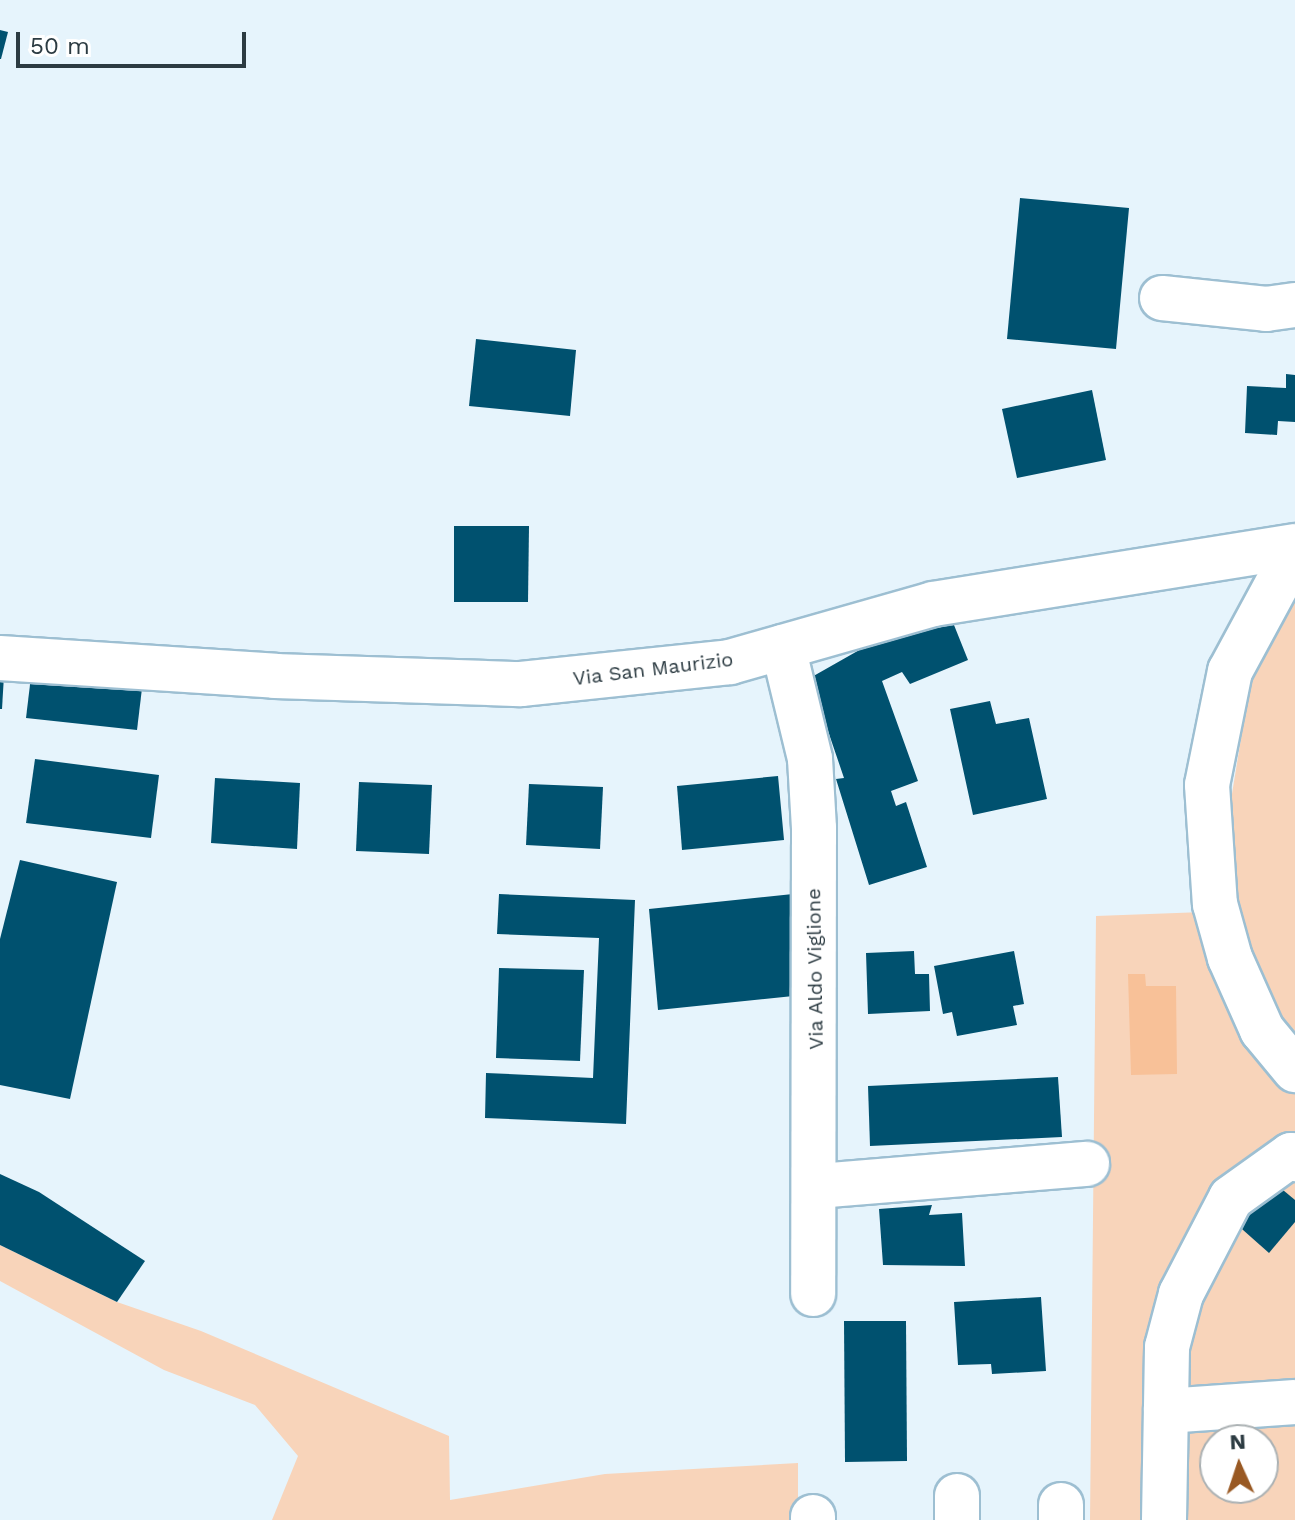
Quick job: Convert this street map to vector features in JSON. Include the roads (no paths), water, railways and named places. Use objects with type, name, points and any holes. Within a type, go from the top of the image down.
[{"type":"street","points":[[1162,298],[1266,309],[1295,305]]},
{"type":"street","points":[[1295,549],[1230,671],[1207,785],[1214,894],[1230,958],[1262,1030],[1295,1070]]},
{"type":"street","name":"Via San Maurizio","points":[[0,658],[275,676],[521,684],[730,662],[933,604],[1295,549]]},
{"type":"street","name":"Via Aldo Viglione","points":[[783,647],[810,759],[817,1186],[813,1294]]},
{"type":"street","points":[[1164,1520],[1167,1347],[1181,1294],[1231,1198],[1291,1155],[1295,1159]]},
{"type":"street","points":[[817,1186],[1087,1164]]},
{"type":"street","points":[[1166,1411],[1295,1402]]}]
